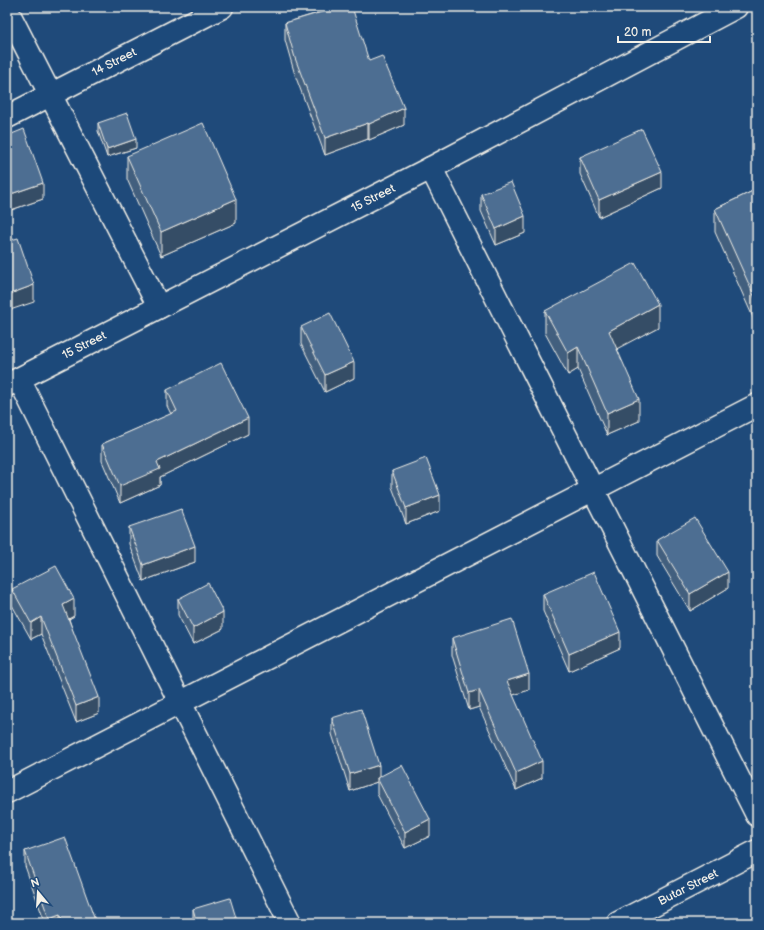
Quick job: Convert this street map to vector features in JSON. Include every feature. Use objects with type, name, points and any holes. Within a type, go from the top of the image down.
[{"type":"street","name":"14 Street","points":[[7,117],[222,7]]},
{"type":"street","name":"15 Street","points":[[13,382],[431,168],[736,7]]},
{"type":"street","points":[[7,10],[159,307]]},
{"type":"street","points":[[431,168],[757,815]]},
{"type":"street","points":[[13,382],[180,702],[290,923]]},
{"type":"street","points":[[7,792],[757,405]]},
{"type":"street","name":"Butar Street","points":[[618,923],[757,851]]},
{"type":"building","points":[[329,7],[352,7],[369,61],[382,56],[404,108],[369,124],[368,123],[325,138],[295,58],[285,23],[325,11],[324,9]]},
{"type":"building","points":[[127,113],[136,139],[107,149],[98,123]]},
{"type":"building","points":[[203,123],[236,199],[161,232],[127,156]]},
{"type":"building","points":[[24,129],[43,183],[8,195],[7,136]]},
{"type":"building","points":[[642,129],[662,172],[599,200],[580,157]]},
{"type":"building","points":[[511,182],[525,216],[496,229],[481,194]]},
{"type":"building","points":[[757,189],[757,300],[756,300],[715,209]]},
{"type":"building","points":[[18,238],[34,285],[7,295],[7,241]]},
{"type":"building","points":[[635,263],[658,304],[609,331],[639,399],[607,413],[578,347],[568,353],[545,311]]},
{"type":"building","points":[[330,313],[354,362],[325,375],[301,327]]},
{"type":"building","points":[[221,363],[248,418],[157,462],[160,469],[120,486],[102,444],[177,411],[167,390]]},
{"type":"building","points":[[426,458],[440,495],[406,508],[392,471]]},
{"type":"building","points":[[181,509],[195,546],[143,565],[129,527]]},
{"type":"building","points":[[695,518],[728,572],[690,594],[657,540]]},
{"type":"building","points":[[56,566],[74,599],[63,605],[99,697],[76,706],[41,617],[31,623],[12,589]]},
{"type":"building","points":[[594,572],[620,632],[569,654],[543,594]]},
{"type":"building","points":[[208,583],[223,612],[193,628],[178,599]]},
{"type":"building","points":[[512,619],[529,674],[507,681],[542,761],[516,773],[479,690],[469,693],[452,638]]},
{"type":"building","points":[[361,709],[379,765],[350,774],[332,718]]},
{"type":"building","points":[[402,765],[430,819],[405,832],[377,778]]},
{"type":"building","points":[[65,837],[96,923],[63,923],[60,915],[49,919],[25,851]]},
{"type":"building","points":[[230,898],[237,921],[232,923],[197,923],[193,909]]}]
